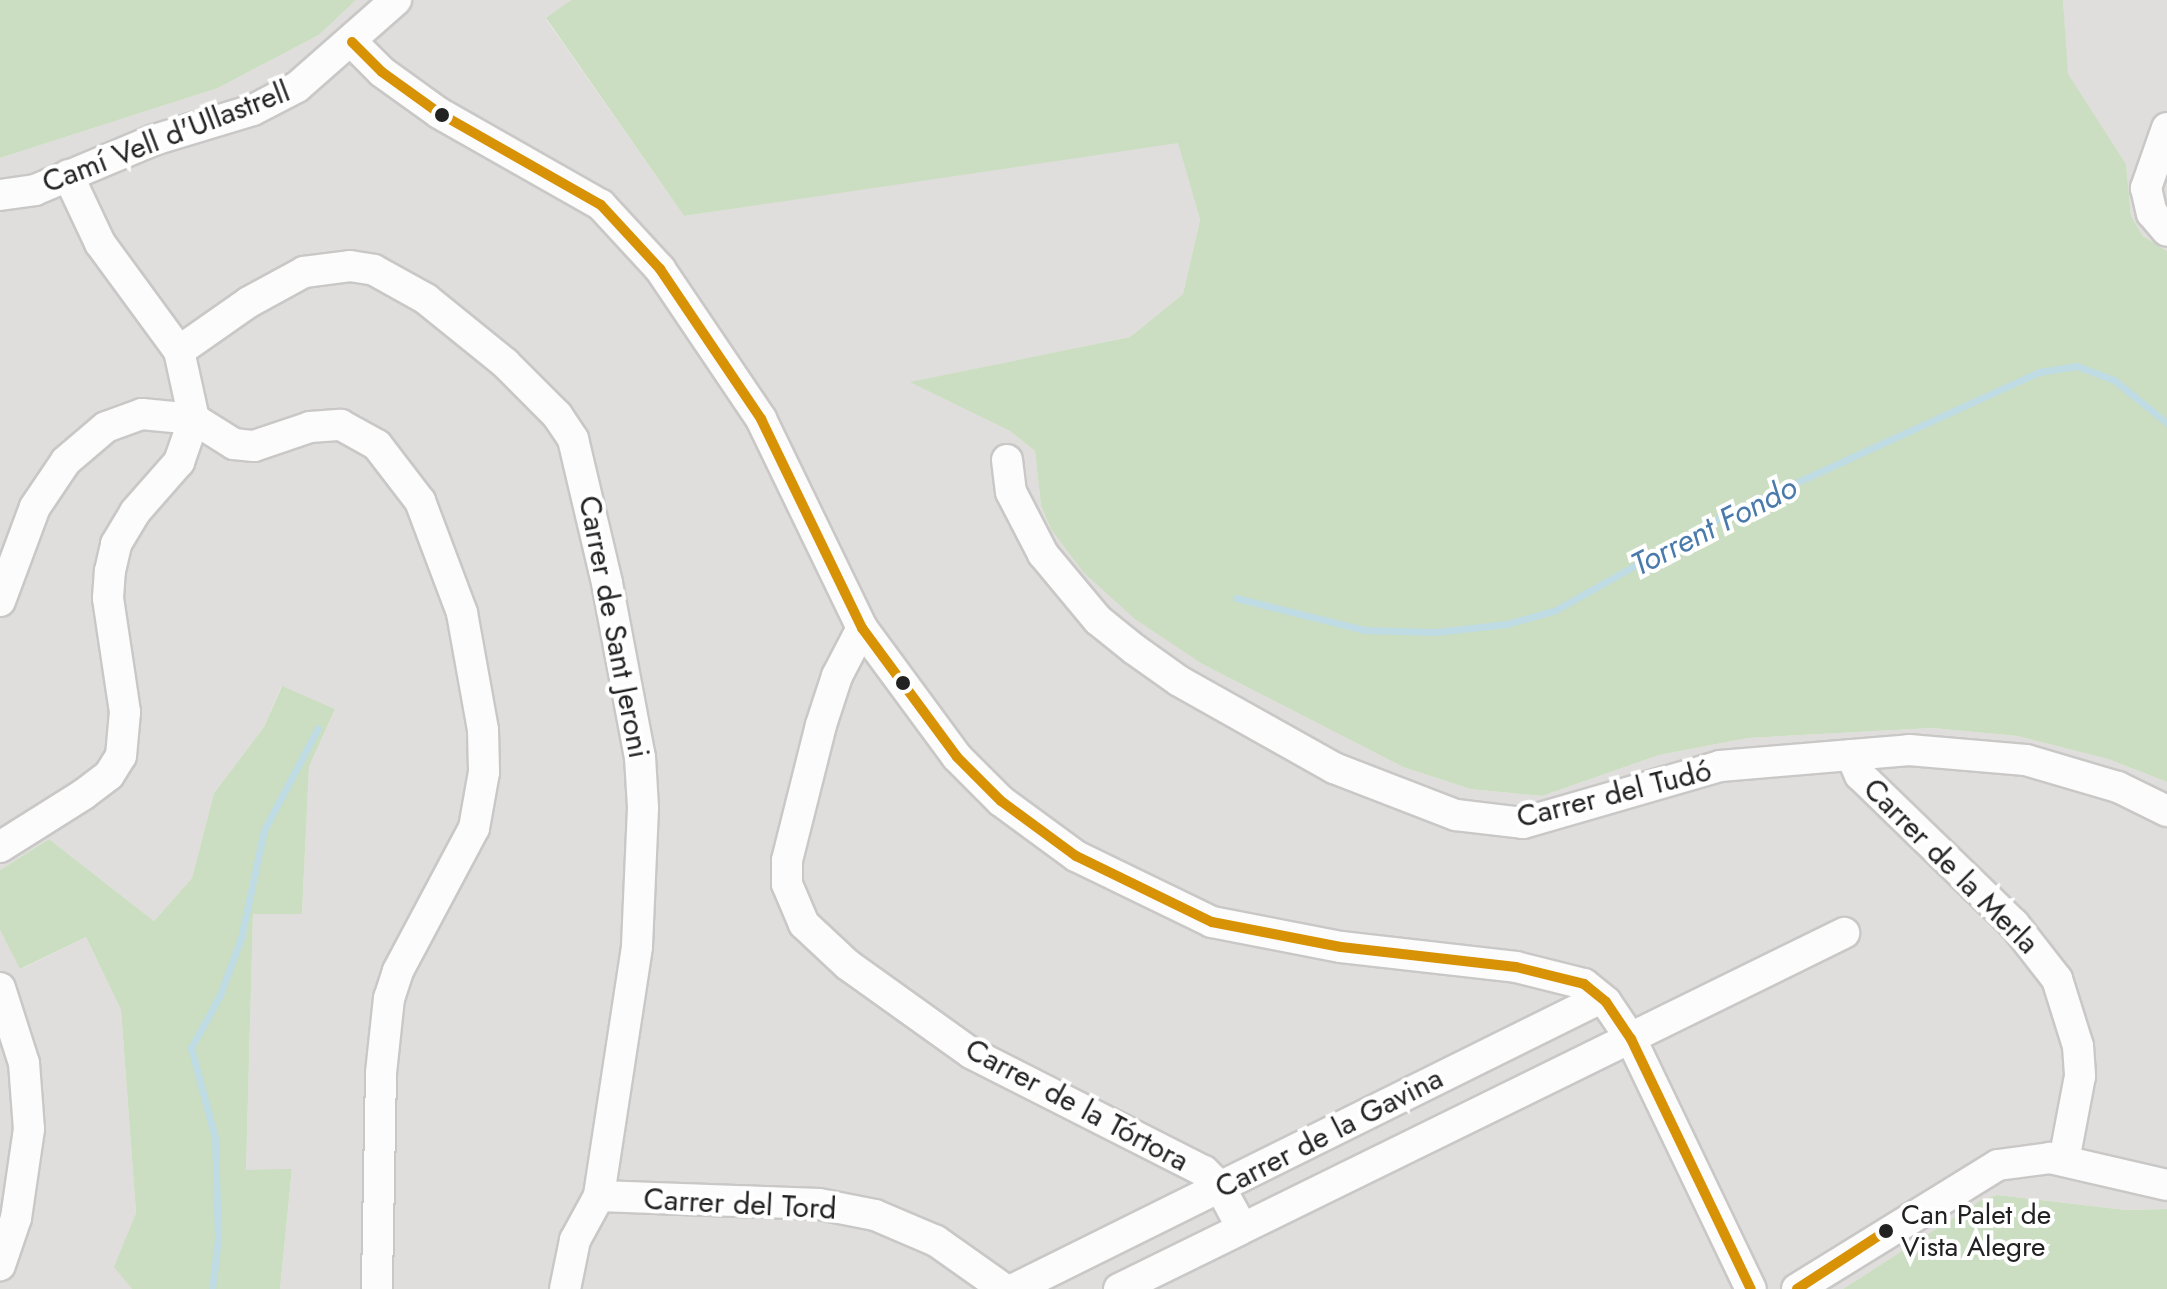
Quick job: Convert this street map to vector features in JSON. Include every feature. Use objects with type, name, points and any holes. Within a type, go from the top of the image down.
[{"type":"street","name":"Camí Vell d'Ullastrell","points":[[0,195],[35,190],[154,140],[253,110],[297,87],[352,42],[396,0]]},
{"type":"street","points":[[352,42],[382,72],[447,119],[601,205],[644,251],[701,323],[761,419],[862,628],[957,757],[1001,801],[1076,856],[1173,907],[1244,931],[1561,974],[1601,998],[1631,1039],[1751,1289]]},
{"type":"street","points":[[2167,128],[2146,188],[2152,213],[2167,231]]},
{"type":"street","points":[[0,847],[84,794],[109,775],[121,756],[125,712],[108,598],[110,571],[116,544],[135,512],[179,462],[194,419],[179,351],[100,243],[68,175]]},
{"type":"street","name":"Carrer de Sant Jeroni","points":[[179,351],[249,302],[304,272],[339,266],[374,270],[426,299],[505,363],[557,415],[573,439],[613,612],[640,757],[643,808],[637,947],[599,1196],[575,1240],[565,1289]]},
{"type":"street","points":[[0,601],[35,507],[66,461],[121,420],[142,414],[194,419],[234,444],[254,446],[310,427],[341,425],[377,445],[420,501],[462,613],[474,667],[484,772],[474,828],[398,971],[389,998],[381,1073],[377,1289]]},
{"type":"street","name":"Carrer del Tudó","points":[[1007,460],[1011,492],[1025,525],[1098,620],[1179,681],[1256,726],[1334,768],[1456,815],[1523,823],[1720,766],[1851,755],[1951,752],[2026,760],[2118,787],[2167,811]]},
{"type":"street","name":"Carrer de la Tórtora","points":[[862,628],[837,676],[821,725],[787,860],[787,884],[804,924],[848,965],[971,1053],[1158,1145],[1220,1187],[1241,1226]]},
{"type":"street","name":"Carrer de la Merla","points":[[1851,755],[1860,775],[2014,924],[2057,979],[2078,1046],[2080,1076],[2064,1161]]},
{"type":"street","name":"Carrer de la Gavina","points":[[1119,1289],[1241,1226],[1844,933]]},
{"type":"street","points":[[0,988],[22,1052],[29,1129],[16,1218],[0,1265]]},
{"type":"street","name":"Carrer de la Gavina","points":[[1014,1289],[1601,998]]},
{"type":"street","points":[[1797,1289],[1974,1176],[2023,1159],[2064,1161],[2167,1185]]},
{"type":"street","name":"Carrer del Tord","points":[[599,1196],[819,1204],[875,1215],[936,1241],[1004,1289]]},
{"type":"shaded area","points":[[356,0],[571,0],[546,19],[684,216],[1178,142],[1200,220],[1183,294],[1130,337],[912,382],[1010,431],[1035,451],[1041,506],[1051,529],[1204,665],[1403,767],[1470,789],[1542,796],[1659,755],[1748,738],[1932,728],[2017,736],[2108,759],[2167,782],[2167,1209],[2126,1210],[1997,1195],[1981,1200],[1843,1289],[280,1289],[292,1170],[246,1170],[253,913],[302,914],[309,767],[335,709],[281,687],[264,727],[214,793],[192,878],[154,921],[49,839],[0,870],[0,158],[218,88],[319,35]]},
{"type":"shaded area","points":[[2063,0],[2167,0],[2167,251],[2143,236],[2131,216],[2126,164],[2067,74]]},
{"type":"shaded area","points":[[0,930],[21,969],[86,937],[121,1010],[136,1213],[115,1267],[132,1289],[0,1289]]},
{"type":"green space","points":[[0,0],[356,0],[319,35],[218,88],[0,158]]},
{"type":"green space","points":[[571,0],[2063,0],[2068,74],[2126,164],[2131,216],[2143,236],[2167,251],[2167,782],[2108,759],[2017,736],[1932,728],[1748,738],[1659,755],[1542,796],[1470,789],[1403,767],[1204,665],[1135,619],[1083,572],[1051,529],[1041,506],[1035,451],[1010,431],[910,382],[1130,337],[1183,294],[1200,220],[1178,143],[684,216],[546,18]]},
{"type":"green space","points":[[282,686],[335,709],[309,767],[302,914],[253,914],[246,1170],[292,1169],[280,1289],[132,1289],[114,1267],[136,1213],[121,1010],[86,937],[20,969],[0,930],[0,870],[49,839],[154,921],[192,878],[214,793],[264,727]]},
{"type":"green space","points":[[1997,1195],[2126,1210],[2167,1209],[2167,1289],[1843,1289],[1981,1200]]},
{"type":"waterway","name":"Torrent Fondo","points":[[1236,598],[1364,630],[1436,632],[1507,624],[1556,610],[1723,516],[2039,372],[2077,366],[2114,380],[2167,423]]},
{"type":"waterway","points":[[212,1289],[218,1239],[215,1138],[191,1048],[220,995],[241,938],[264,830],[318,728]]},
{"type":"transit line","points":[[352,42],[382,72],[439,113],[601,205],[660,269],[761,419],[862,628],[957,757],[1001,801],[1076,856],[1212,922],[1341,947],[1516,967],[1584,984],[1606,1002],[1631,1039],[1751,1289]]},
{"type":"transit line","points":[[1797,1289],[1886,1231]]},
{"type":"place","name":"Can Palet de Vista Alegre","points":[[1886,1231]]}]
